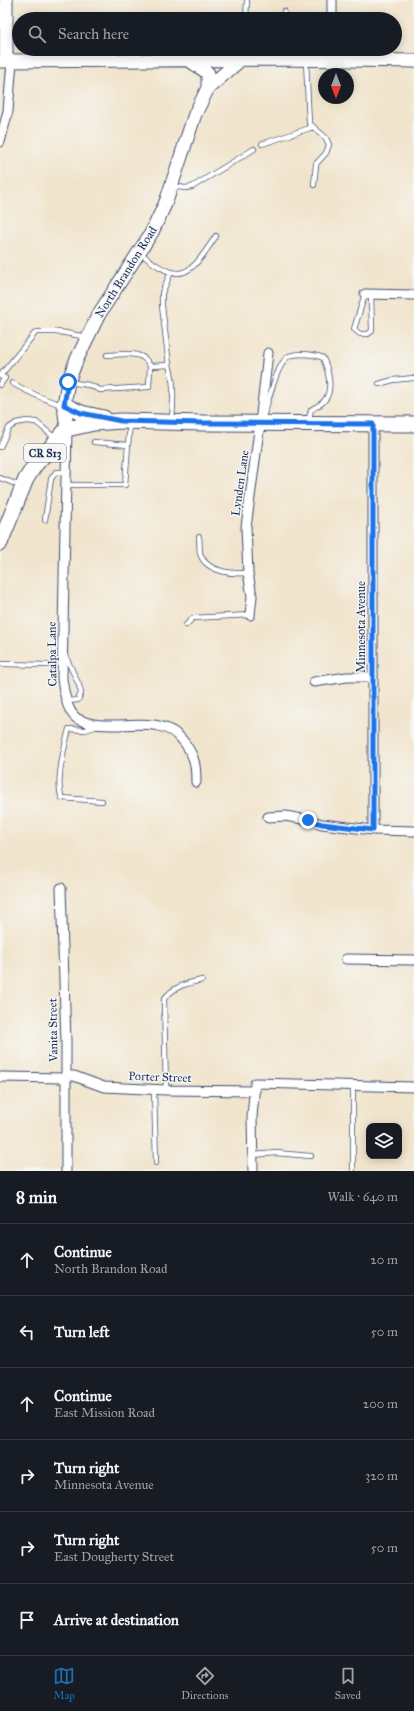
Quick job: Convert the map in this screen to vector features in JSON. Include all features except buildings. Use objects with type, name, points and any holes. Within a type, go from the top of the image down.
[{"type":"main road","points":[[64,405],[81,413],[126,421]]},
{"type":"main road","name":"CR S13","points":[[0,543],[22,487],[35,465],[62,434],[94,423],[126,421],[414,424]]},
{"type":"street","points":[[0,142],[8,111],[6,0]]},
{"type":"street","points":[[332,0],[332,12]]},
{"type":"street","points":[[6,61],[189,60],[244,56]]},
{"type":"street","name":"North Brandon Road","points":[[62,434],[64,405],[68,382],[99,314],[152,232],[166,202],[194,114],[208,88],[244,56]]},
{"type":"street","points":[[290,56],[306,60],[326,56]]},
{"type":"street","points":[[345,56],[414,61]]},
{"type":"street","points":[[189,60],[208,73],[208,88]]},
{"type":"street","points":[[368,294],[414,295]]},
{"type":"street","name":"Lynden Lane","points":[[250,615],[252,596],[248,573],[246,527],[262,423],[268,354]]},
{"type":"street","name":"Minnesota Avenue","points":[[373,424],[373,830]]},
{"type":"street","name":"Catalpa Lane","points":[[62,434],[65,472],[62,679],[67,701],[73,714],[80,720],[100,726],[140,724],[165,728],[179,736],[192,754],[196,767],[196,782]]},
{"type":"street","points":[[314,682],[347,677],[372,677]]},
{"type":"street","points":[[268,817],[285,816],[322,824],[373,830],[414,830]]},
{"type":"street","name":"Vanita Street","points":[[61,888],[66,1171]]},
{"type":"street","points":[[346,959],[414,960]]},
{"type":"street","name":"Porter Street","points":[[0,1078],[74,1076],[104,1087],[154,1090],[255,1087],[414,1087]]},
{"type":"street","points":[[253,1171],[252,1117],[255,1087]]},
{"type":"lane","points":[[246,0],[246,12]]},
{"type":"lane","points":[[306,60],[309,123],[319,130],[326,138],[329,145],[326,153],[316,164],[314,185]]},
{"type":"lane","points":[[262,144],[313,127]]},
{"type":"lane","points":[[170,186],[185,188],[192,187],[254,149]]},
{"type":"lane","points":[[139,252],[158,267],[171,272],[185,273],[194,267],[216,236]]},
{"type":"lane","points":[[171,272],[162,293],[162,306],[174,394],[172,422]]},
{"type":"lane","points":[[368,294],[372,331],[368,334],[360,334],[354,329],[368,294]]},
{"type":"lane","points":[[0,385],[5,378],[0,376],[36,332],[60,332],[88,337]]},
{"type":"lane","points":[[68,382],[89,385],[100,390],[149,387],[150,366],[148,361],[143,356],[129,354],[107,355]]},
{"type":"lane","points":[[262,423],[276,377],[283,363],[288,357],[298,354],[318,355],[323,358],[329,372],[328,395],[324,401],[311,410],[308,424]]},
{"type":"lane","points":[[150,366],[169,365]]},
{"type":"lane","points":[[379,384],[392,380],[414,378]]},
{"type":"lane","points":[[12,383],[31,394],[48,401],[64,405]]},
{"type":"lane","points":[[0,447],[9,428],[16,423],[27,421],[36,422],[43,427],[62,434]]},
{"type":"lane","points":[[65,485],[125,485],[128,445],[126,421]]},
{"type":"lane","points":[[94,442],[128,445]]},
{"type":"lane","points":[[44,520],[51,479],[56,472],[65,472]]},
{"type":"lane","points":[[0,478],[22,487]]},
{"type":"lane","points":[[200,537],[200,554],[212,567],[234,574],[248,573]]},
{"type":"lane","points":[[186,625],[193,618],[250,615]]},
{"type":"lane","points":[[63,651],[73,671],[81,693],[78,700],[67,701]]},
{"type":"lane","points":[[0,664],[50,664]]},
{"type":"lane","points":[[100,726],[91,729],[69,729],[60,780],[60,794],[62,798],[102,801]]},
{"type":"lane","points":[[166,1090],[166,1012],[164,999],[177,988],[202,980]]},
{"type":"lane","points":[[353,1086],[353,1171]]},
{"type":"lane","points":[[154,1090],[156,1163]]},
{"type":"lane","points":[[253,1155],[276,1153],[311,1156]]},
{"type":"route","points":[[68,382],[64,405],[81,413],[121,421],[373,424],[373,830],[322,824],[308,820]]}]
